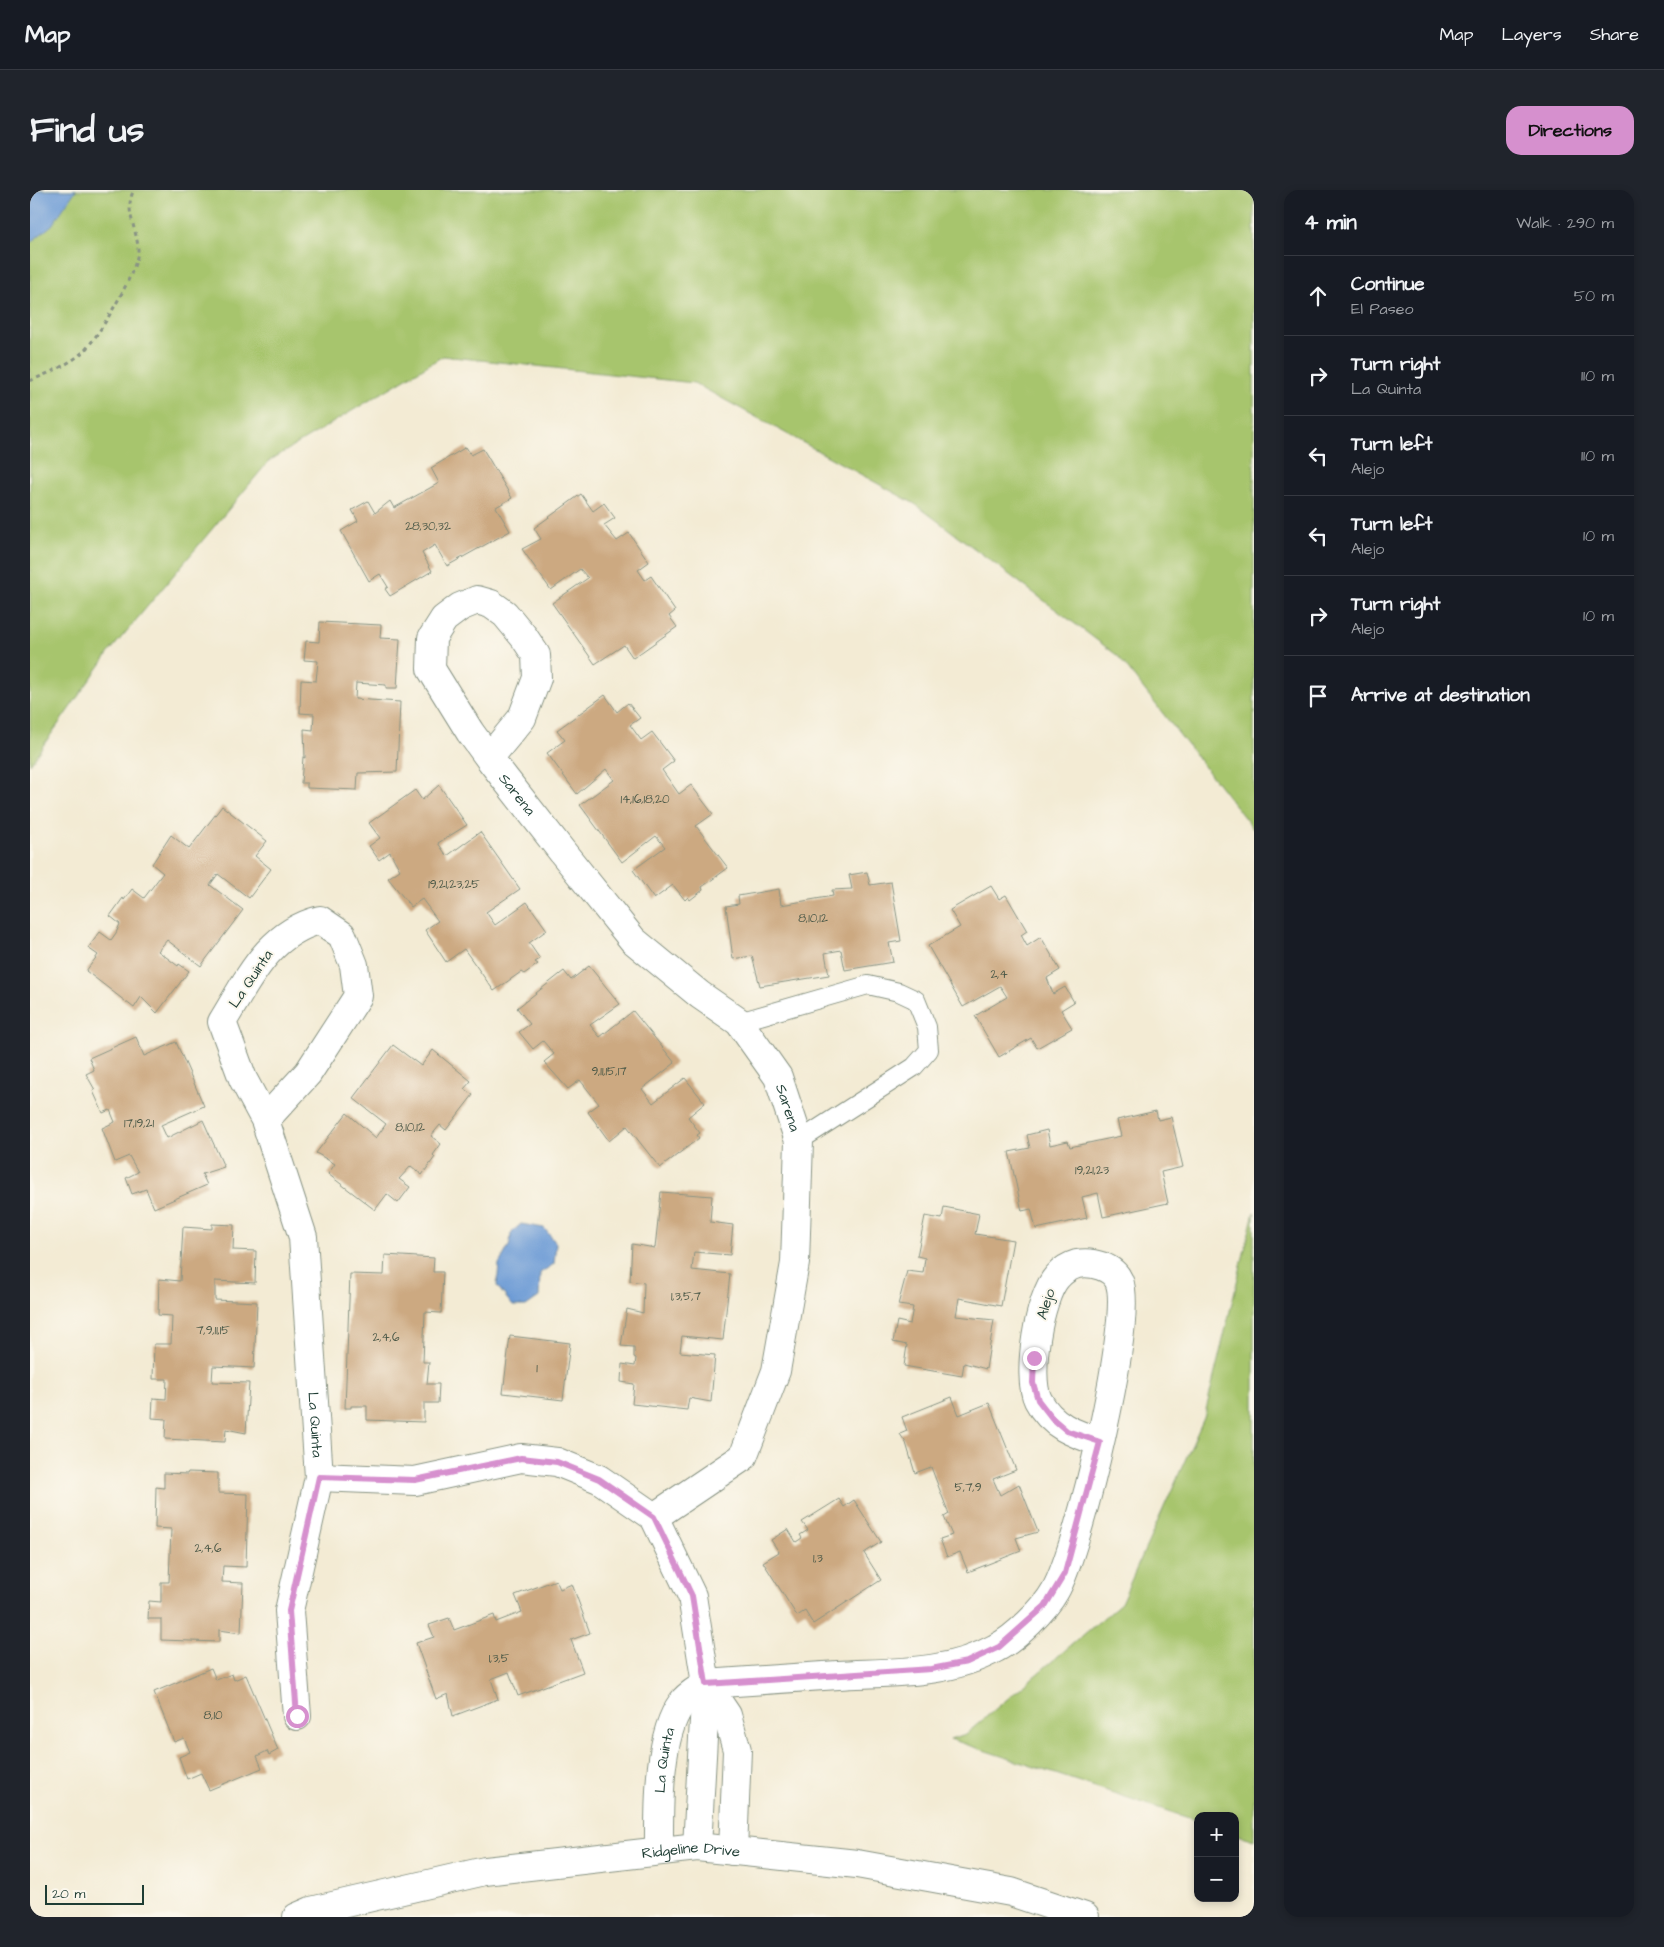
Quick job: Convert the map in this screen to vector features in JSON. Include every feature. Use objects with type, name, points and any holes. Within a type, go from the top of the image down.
[{"type":"street","name":"Sarena","points":[[489,758],[522,718],[537,678],[536,655],[505,614],[491,604],[477,600],[460,607],[444,619],[432,638],[431,670],[470,732],[489,758],[633,940],[700,995],[740,1022],[778,1077],[800,1140],[794,1273],[776,1371],[743,1457],[654,1517]]},
{"type":"street","name":"La Quinta","points":[[266,1120],[308,1073],[358,996],[354,964],[342,935],[320,920],[302,925],[268,950],[222,1022],[243,1079],[266,1120],[303,1237],[319,1477],[415,1480],[521,1458],[557,1462],[599,1479],[654,1517],[692,1596],[706,1684],[697,1847]]},
{"type":"street","name":"Alejo","points":[[706,1684],[931,1669],[967,1662],[999,1647],[1045,1606],[1065,1573],[1100,1442],[1122,1327],[1124,1299],[1119,1280],[1110,1270],[1097,1265],[1078,1263],[1067,1268],[1056,1278],[1043,1306],[1033,1383],[1038,1400],[1062,1427],[1067,1431],[1100,1442]]},
{"type":"street","points":[[297,1716],[289,1611],[319,1477]]},
{"type":"street","name":"La Quinta","points":[[706,1684],[727,1716],[738,1750],[733,1851]]},
{"type":"street","name":"La Quinta","points":[[659,1851],[660,1799],[667,1735],[682,1702],[706,1684]]},
{"type":"street","name":"Ridgeline Drive","points":[[296,1917],[310,1911],[485,1871],[697,1847],[857,1864],[1011,1892],[1085,1917]]},
{"type":"lane","points":[[740,1022],[868,985],[899,992],[916,1000],[927,1027],[929,1050],[914,1067],[800,1140]]},
{"type":"path","points":[[30,381],[64,365],[84,351],[109,315],[126,285],[138,253],[130,213],[134,190]]},
{"type":"green space","points":[[30,190],[1254,190],[1254,830],[1118,656],[915,504],[694,383],[443,356],[269,461],[111,650],[30,764]]},
{"type":"green space","points":[[1254,1212],[1254,1840],[1239,1835],[1239,1812],[1194,1812],[1194,1820],[950,1739],[966,1734],[1121,1603],[1204,1418]]},
{"type":"water","points":[[30,190],[76,190],[52,225],[30,243]]},
{"type":"water","points":[[521,1224],[544,1228],[556,1243],[554,1264],[540,1273],[539,1297],[526,1306],[513,1306],[497,1286],[499,1264],[510,1244],[511,1233]]},
{"type":"building","points":[[466,447],[471,455],[483,449],[512,498],[496,507],[510,531],[447,566],[435,545],[422,553],[432,571],[390,596],[385,589],[388,587],[380,574],[369,581],[341,531],[358,521],[352,510],[368,501],[375,513],[390,501],[394,508],[439,483],[431,468]]},
{"type":"building","points":[[581,494],[593,511],[604,503],[615,518],[604,525],[617,541],[629,533],[649,562],[638,570],[645,580],[651,576],[675,611],[669,616],[677,627],[633,658],[624,645],[595,664],[552,603],[588,578],[580,569],[551,590],[522,549],[541,539],[534,528]]},
{"type":"building","points":[[320,622],[381,625],[380,638],[400,639],[397,688],[386,688],[386,685],[356,683],[355,699],[400,702],[397,772],[358,773],[357,790],[307,788],[307,783],[301,783],[303,757],[305,758],[304,729],[313,730],[314,714],[300,713],[301,680],[316,681],[318,661],[304,660],[306,641],[319,642]]},
{"type":"building","points":[[605,695],[617,712],[628,703],[640,718],[630,725],[641,740],[652,732],[674,761],[662,770],[679,794],[691,785],[713,814],[696,826],[728,868],[702,887],[703,890],[690,900],[688,897],[685,900],[673,885],[654,899],[633,870],[665,847],[656,836],[622,862],[580,805],[614,780],[606,769],[577,794],[547,753],[565,740],[557,730]]},
{"type":"building","points":[[439,785],[467,825],[438,843],[447,856],[480,832],[520,889],[486,912],[495,925],[527,902],[547,930],[529,943],[540,959],[535,962],[538,964],[524,974],[521,972],[494,991],[464,949],[446,962],[425,930],[438,921],[422,899],[411,907],[388,878],[400,870],[390,852],[379,860],[369,846],[380,838],[369,823],[415,790],[422,800]]},
{"type":"building","points":[[222,806],[267,841],[255,856],[271,869],[249,898],[218,874],[210,885],[243,910],[201,966],[167,940],[158,951],[178,966],[179,964],[189,971],[157,1013],[141,997],[134,1008],[86,971],[98,955],[88,948],[100,932],[111,940],[120,924],[110,916],[132,889],[144,898],[163,873],[152,864],[171,835],[189,849]]},
{"type":"building","points":[[867,872],[870,885],[891,882],[901,941],[889,943],[893,962],[845,970],[841,950],[825,953],[829,975],[760,986],[752,956],[733,959],[726,906],[739,904],[738,896],[779,889],[781,905],[833,896],[832,890],[852,889],[849,875]]},
{"type":"building","points":[[991,886],[999,899],[1006,895],[1027,931],[1021,935],[1027,946],[1041,937],[1060,970],[1047,978],[1053,994],[1065,987],[1074,1002],[1061,1010],[1072,1028],[1037,1048],[1031,1038],[999,1057],[975,1016],[1007,997],[1000,986],[963,1007],[928,946],[960,927],[950,910]]},
{"type":"building","points":[[589,966],[620,1004],[590,1025],[600,1037],[633,1011],[675,1063],[642,1089],[653,1103],[685,1078],[705,1103],[688,1117],[700,1133],[697,1135],[699,1138],[660,1168],[627,1126],[609,1141],[588,1112],[599,1104],[580,1080],[568,1089],[544,1062],[554,1054],[543,1041],[533,1049],[519,1032],[530,1024],[517,1008],[564,971],[571,980]]},
{"type":"building","points":[[136,1037],[144,1056],[176,1042],[204,1106],[161,1125],[167,1138],[203,1120],[224,1167],[202,1174],[207,1185],[154,1208],[146,1189],[132,1194],[126,1178],[138,1172],[129,1156],[115,1162],[102,1128],[115,1122],[110,1110],[103,1113],[93,1091],[95,1090],[86,1074],[94,1070],[89,1058]]},
{"type":"building","points":[[393,1045],[421,1066],[433,1050],[471,1081],[464,1089],[473,1095],[446,1130],[440,1125],[431,1136],[441,1144],[433,1155],[435,1157],[422,1175],[411,1166],[399,1179],[410,1187],[398,1203],[387,1194],[375,1210],[328,1174],[335,1164],[316,1153],[347,1113],[376,1138],[386,1124],[353,1098]]},
{"type":"building","points":[[1156,1111],[1158,1120],[1171,1117],[1183,1167],[1161,1172],[1168,1203],[1103,1217],[1098,1193],[1082,1197],[1087,1218],[1036,1229],[1031,1209],[1022,1211],[1009,1152],[1030,1148],[1027,1135],[1047,1130],[1050,1145],[1068,1141],[1070,1147],[1121,1136],[1117,1120]]},
{"type":"building","points":[[661,1192],[712,1196],[710,1222],[733,1225],[730,1255],[694,1252],[692,1270],[730,1274],[723,1340],[682,1336],[680,1352],[715,1355],[711,1402],[689,1398],[687,1410],[632,1404],[634,1384],[621,1382],[622,1364],[635,1366],[636,1358],[634,1357],[634,1347],[621,1346],[627,1309],[643,1313],[644,1283],[630,1281],[632,1244],[655,1248]]},
{"type":"building","points":[[944,1207],[979,1214],[975,1234],[1013,1240],[1001,1306],[959,1298],[956,1316],[994,1320],[986,1369],[964,1363],[962,1376],[904,1366],[907,1345],[893,1342],[897,1321],[910,1324],[913,1307],[898,1305],[907,1271],[923,1273],[925,1258],[917,1256],[925,1216],[942,1219]]},
{"type":"building","points":[[212,1224],[234,1225],[233,1250],[256,1251],[255,1283],[215,1281],[215,1300],[257,1302],[254,1368],[213,1366],[212,1382],[249,1383],[246,1433],[226,1429],[225,1442],[165,1439],[166,1419],[152,1418],[153,1398],[166,1399],[167,1379],[153,1379],[154,1344],[171,1344],[172,1316],[158,1315],[159,1279],[180,1281],[183,1227],[212,1229]]},
{"type":"building","points":[[385,1255],[434,1258],[433,1272],[443,1272],[441,1313],[425,1312],[423,1362],[429,1362],[427,1384],[439,1384],[438,1403],[424,1403],[424,1422],[367,1420],[367,1406],[345,1408],[350,1274],[384,1275]]},
{"type":"building","points":[[510,1336],[570,1343],[563,1400],[503,1393]]},
{"type":"building","points":[[952,1397],[959,1415],[989,1403],[1016,1470],[993,1479],[1000,1495],[1019,1484],[1038,1532],[1016,1538],[1021,1551],[968,1572],[960,1552],[947,1557],[940,1539],[952,1535],[944,1517],[949,1514],[931,1467],[915,1473],[906,1443],[900,1434],[907,1431],[902,1417]]},
{"type":"building","points":[[188,1472],[218,1473],[218,1493],[248,1494],[246,1567],[223,1566],[222,1582],[243,1583],[241,1633],[219,1630],[219,1642],[161,1640],[161,1619],[148,1619],[149,1601],[161,1602],[161,1582],[169,1582],[171,1529],[155,1528],[156,1487],[164,1488],[164,1473],[187,1474]]},
{"type":"building","points":[[839,1499],[844,1507],[854,1500],[881,1542],[864,1553],[881,1580],[813,1624],[805,1611],[797,1616],[763,1562],[779,1552],[771,1540],[788,1529],[796,1542],[802,1538],[800,1535],[808,1530],[802,1522]]},
{"type":"building","points":[[556,1580],[560,1589],[572,1584],[590,1633],[571,1640],[583,1672],[518,1696],[509,1672],[491,1679],[498,1699],[453,1716],[448,1694],[436,1699],[416,1643],[434,1637],[429,1625],[449,1618],[454,1630],[494,1615],[496,1622],[522,1612],[515,1595]]},
{"type":"building","points":[[211,1668],[216,1680],[232,1674],[234,1680],[246,1675],[278,1750],[269,1755],[267,1751],[257,1756],[262,1768],[209,1790],[201,1773],[187,1779],[179,1757],[190,1752],[184,1738],[174,1742],[154,1692]]},
{"type":"route","points":[[297,1716],[289,1611],[319,1477],[363,1480],[415,1480],[521,1458],[557,1462],[599,1479],[654,1517],[692,1596],[706,1684],[931,1669],[967,1662],[999,1647],[1045,1606],[1065,1573],[1100,1442],[1067,1431],[1052,1418],[1038,1400],[1033,1383],[1034,1358]]}]
